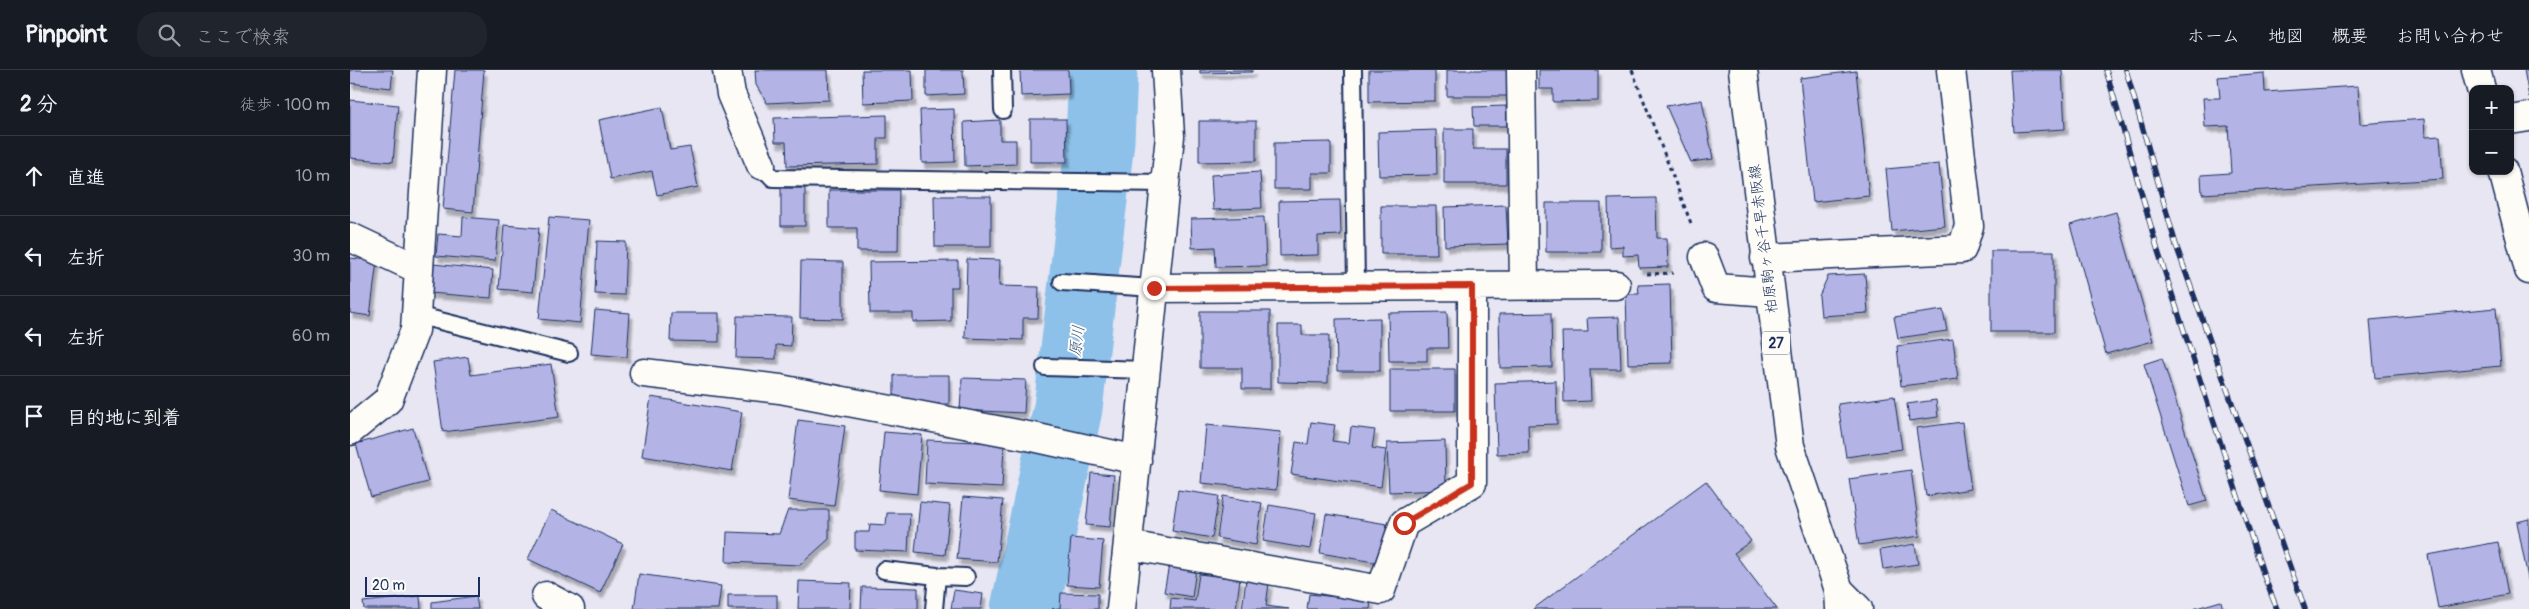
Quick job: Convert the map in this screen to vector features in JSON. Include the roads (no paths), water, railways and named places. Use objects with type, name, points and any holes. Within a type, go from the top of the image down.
[{"type":"main road","points":[[350,431],[388,400],[415,330],[432,70]]},
{"type":"main road","points":[[727,70],[731,94],[761,165]]},
{"type":"main road","points":[[1121,609],[1137,460],[1137,369],[1146,288],[1166,184],[1170,136],[1166,70]]},
{"type":"main road","points":[[1521,70],[1524,285]]},
{"type":"main road","name":"柏原駒ヶ谷千早赤阪線","points":[[1743,70],[1790,446],[1839,599]]},
{"type":"main road","points":[[1765,258],[1962,249],[1969,226],[1951,70]]},
{"type":"main road","points":[[2476,70],[2480,85]]},
{"type":"main road","points":[[2514,119],[2529,117]]},
{"type":"main road","points":[[2504,175],[2529,270]]},
{"type":"main road","points":[[350,237],[418,269]]},
{"type":"main road","points":[[1707,265],[1716,288],[1770,292]]},
{"type":"main road","points":[[1146,288],[1616,285]]},
{"type":"main road","points":[[1128,545],[1381,590],[1404,523],[1472,483],[1472,286]]},
{"type":"main road","points":[[644,373],[780,389],[1033,437],[1137,460]]},
{"type":"main road","points":[[546,596],[570,609]]},
{"type":"main road","points":[[1839,599],[1858,609]]},
{"type":"lane","points":[[1002,70],[1003,110]]},
{"type":"lane","points":[[1353,70],[1356,287]]},
{"type":"lane","points":[[761,165],[773,178],[1166,184]]},
{"type":"lane","points":[[1062,282],[1146,288]]},
{"type":"lane","points":[[416,315],[569,353]]},
{"type":"lane","points":[[1045,367],[1137,369]]},
{"type":"lane","points":[[884,570],[966,577]]},
{"type":"lane","points":[[934,609],[937,576]]},
{"type":"waterway","name":"原川","points":[[1025,609],[1068,408],[1100,141],[1103,70]]},
{"type":"railway","points":[[2106,70],[2158,251],[2264,576],[2277,609]]},
{"type":"railway","points":[[2126,70],[2176,245],[2305,609]]}]
